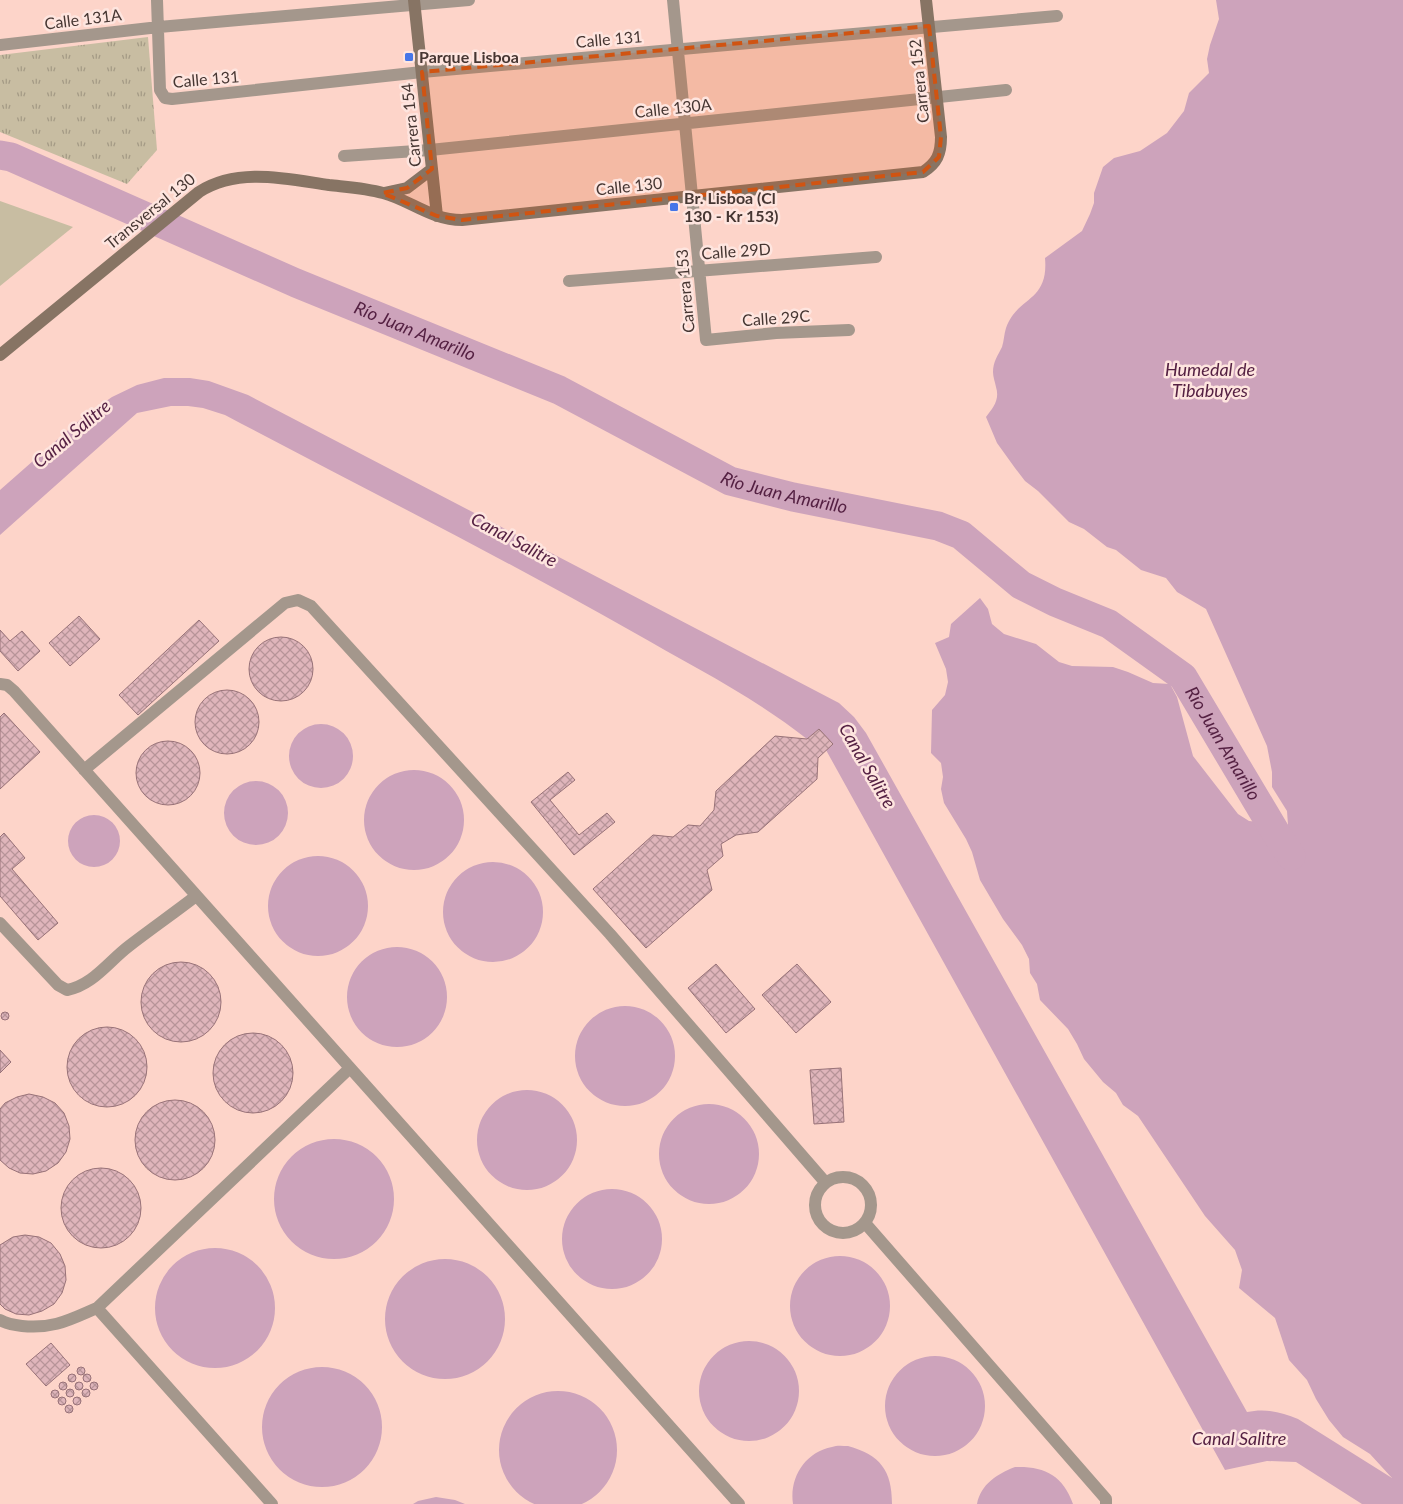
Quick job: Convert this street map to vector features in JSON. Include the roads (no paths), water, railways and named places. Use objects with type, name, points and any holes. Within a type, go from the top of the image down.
[{"type":"main road","name":"Carrera 152","points":[[926,0],[941,137],[939,157]]},
{"type":"main road","name":"Carrera 154","points":[[415,2],[436,216]]},
{"type":"main road","name":"Calle 130","points":[[436,216],[462,220],[914,174],[923,172],[932,166],[939,157]]},
{"type":"main road","name":"Transversal 130","points":[[382,193],[407,188],[432,169]]},
{"type":"main road","name":"Transversal 130","points":[[0,355],[210,184],[254,176],[288,179],[382,193],[436,216]]},
{"type":"street","points":[[157,0],[159,27]]},
{"type":"street","name":"Calle 131A","points":[[0,45],[159,27],[415,2],[469,0]]},
{"type":"street","name":"Carrera 153","points":[[674,0],[706,340]]},
{"type":"street","name":"Calle 131","points":[[159,27],[160,90],[165,98],[182,99],[422,72],[1056,16]]},
{"type":"street","name":"Calle 130A","points":[[344,156],[430,150],[1006,90]]},
{"type":"street","name":"Calle 29D","points":[[568,281],[876,257]]},
{"type":"street","name":"Calle 29C","points":[[706,340],[776,333],[850,330]]},
{"type":"street","points":[[84,770],[285,603],[298,600],[311,606],[610,934],[825,1182]]},
{"type":"street","points":[[0,684],[14,691],[739,1504]]},
{"type":"street","points":[[0,923],[58,985],[67,990],[78,988],[94,978],[126,948],[196,896]]},
{"type":"street","points":[[0,1320],[7,1324],[40,1327],[63,1323],[97,1308],[350,1068]]},
{"type":"street","points":[[834,1177],[855,1178],[870,1193],[872,1203],[870,1214],[865,1223],[857,1230],[847,1233],[836,1232],[823,1224],[815,1211],[814,1200],[818,1190],[825,1182],[834,1177]]},
{"type":"street","points":[[865,1223],[1106,1499],[1106,1504]]},
{"type":"street","points":[[97,1308],[272,1504]]},
{"type":"water","name":"Humedal de Tibabuyes","points":[[1216,0],[1403,0],[1403,1504],[1362,1504],[1296,1462],[1267,1461],[1225,1470],[826,750],[833,744],[819,729],[807,739],[766,709],[583,604],[225,415],[203,408],[171,406],[137,413],[0,535],[0,490],[83,417],[112,397],[137,385],[164,378],[190,378],[209,381],[248,395],[839,703],[854,717],[866,733],[1247,1412],[1273,1411],[1298,1419],[1392,1478],[1370,1454],[1343,1437],[1329,1420],[1307,1380],[1289,1360],[1275,1318],[1239,1288],[1242,1270],[1235,1250],[1205,1216],[1138,1116],[1123,1105],[1116,1093],[1103,1082],[1084,1059],[1068,1029],[1040,1000],[1037,984],[1030,973],[1029,959],[980,880],[966,839],[944,803],[941,789],[943,777],[941,763],[931,753],[932,710],[945,695],[948,682],[946,669],[935,643],[949,637],[951,624],[980,598],[988,609],[992,624],[1004,634],[1036,644],[1059,662],[1072,666],[1113,667],[1153,683],[1170,684],[1177,697],[1193,756],[1238,814],[1249,821],[1288,825],[1287,811],[1272,787],[1272,772],[1267,746],[1206,609],[1177,592],[1166,578],[1141,570],[1116,550],[1107,547],[1084,529],[1069,522],[1038,491],[1025,481],[997,443],[986,417],[993,407],[997,396],[993,368],[1002,347],[1006,328],[1017,310],[1031,298],[1042,283],[1045,273],[1045,258],[1082,231],[1094,203],[1094,193],[1103,167],[1114,158],[1140,151],[1167,133],[1184,111],[1189,93],[1209,73],[1207,59],[1219,19]]},
{"type":"water","points":[[321,724],[339,730],[347,738],[353,756],[347,774],[339,782],[321,788],[303,782],[295,774],[289,756],[295,738],[303,730]]},
{"type":"water","points":[[414,770],[433,774],[449,785],[460,801],[464,820],[460,839],[449,855],[433,866],[414,870],[395,866],[379,855],[368,839],[364,820],[368,801],[379,785],[395,774]]},
{"type":"water","points":[[256,781],[274,787],[282,795],[288,813],[282,831],[274,839],[256,845],[238,839],[230,831],[224,813],[230,795],[238,787]]},
{"type":"water","points":[[94,815],[104,817],[112,823],[118,831],[120,841],[118,851],[112,859],[104,865],[94,867],[84,865],[76,859],[70,851],[68,841],[70,831],[76,823],[84,817]]},
{"type":"water","points":[[318,856],[337,860],[353,871],[364,887],[368,906],[364,925],[353,941],[337,952],[318,956],[299,952],[283,941],[272,925],[268,906],[272,887],[283,871],[299,860]]},
{"type":"water","points":[[493,862],[512,866],[528,877],[539,893],[543,912],[539,931],[528,947],[512,958],[493,962],[474,958],[458,947],[447,931],[443,912],[447,893],[458,877],[474,866]]},
{"type":"water","points":[[397,947],[416,951],[432,962],[443,978],[447,997],[443,1016],[432,1032],[416,1043],[397,1047],[378,1043],[362,1032],[351,1016],[347,997],[351,978],[362,962],[378,951]]},
{"type":"water","points":[[625,1006],[644,1010],[660,1021],[671,1037],[675,1056],[671,1075],[660,1091],[644,1102],[625,1106],[606,1102],[590,1091],[579,1075],[575,1056],[579,1037],[590,1021],[606,1010]]},
{"type":"water","points":[[527,1090],[546,1094],[562,1105],[573,1121],[577,1140],[573,1159],[562,1175],[546,1186],[527,1190],[508,1186],[492,1175],[481,1159],[477,1140],[481,1121],[492,1105],[508,1094]]},
{"type":"water","points":[[709,1104],[728,1108],[744,1119],[755,1135],[759,1154],[755,1173],[744,1189],[728,1200],[709,1204],[690,1200],[674,1189],[663,1173],[659,1154],[663,1135],[674,1119],[690,1108]]},
{"type":"water","points":[[334,1139],[346,1140],[357,1144],[367,1149],[376,1157],[384,1166],[389,1176],[393,1187],[393,1211],[389,1222],[384,1232],[376,1241],[367,1249],[357,1254],[346,1258],[334,1259],[322,1258],[311,1254],[301,1249],[292,1241],[284,1232],[279,1222],[275,1211],[274,1199],[275,1187],[279,1176],[284,1166],[292,1157],[301,1149],[311,1144],[322,1140]]},
{"type":"water","points":[[612,1189],[631,1193],[647,1204],[658,1220],[662,1239],[658,1258],[647,1274],[631,1285],[612,1289],[593,1285],[577,1274],[566,1258],[562,1239],[566,1220],[577,1204],[593,1193]]},
{"type":"water","points":[[215,1248],[227,1249],[238,1253],[248,1258],[257,1266],[265,1275],[270,1285],[274,1296],[274,1320],[270,1331],[265,1341],[257,1350],[248,1358],[238,1363],[227,1367],[215,1368],[203,1367],[192,1363],[182,1358],[173,1350],[165,1341],[160,1331],[156,1320],[155,1308],[156,1296],[160,1285],[165,1275],[173,1266],[182,1258],[192,1253],[203,1249]]},
{"type":"water","points":[[840,1256],[859,1260],[875,1271],[886,1287],[890,1306],[886,1325],[875,1341],[859,1352],[840,1356],[821,1352],[805,1341],[794,1325],[790,1306],[794,1287],[805,1271],[821,1260]]},
{"type":"water","points":[[445,1259],[457,1260],[468,1264],[478,1269],[487,1277],[495,1286],[500,1296],[504,1307],[504,1331],[500,1342],[495,1352],[487,1361],[478,1369],[468,1374],[457,1378],[445,1379],[433,1378],[422,1374],[412,1369],[403,1361],[395,1352],[390,1342],[386,1331],[385,1319],[386,1307],[390,1296],[395,1286],[403,1277],[412,1269],[422,1264],[433,1260]]},
{"type":"water","points":[[749,1341],[768,1345],[784,1356],[795,1372],[799,1391],[795,1410],[784,1426],[768,1437],[749,1441],[730,1437],[714,1426],[703,1410],[699,1391],[703,1372],[714,1356],[730,1345]]},
{"type":"water","points":[[935,1356],[954,1360],[970,1371],[981,1387],[985,1406],[981,1425],[970,1441],[954,1452],[935,1456],[916,1452],[900,1441],[889,1425],[885,1406],[889,1387],[900,1371],[916,1360]]},
{"type":"water","points":[[322,1367],[334,1368],[345,1372],[355,1377],[364,1385],[372,1394],[377,1404],[381,1415],[381,1439],[377,1450],[372,1460],[364,1469],[355,1477],[345,1482],[334,1486],[322,1487],[310,1486],[299,1482],[289,1477],[280,1469],[272,1460],[267,1450],[263,1439],[262,1427],[263,1415],[267,1404],[272,1394],[280,1385],[289,1377],[299,1372],[310,1368]]},
{"type":"water","points":[[558,1391],[570,1392],[581,1396],[600,1408],[612,1427],[616,1438],[616,1462],[612,1473],[600,1492],[581,1504],[570,1508],[558,1509],[546,1508],[535,1504],[516,1492],[504,1473],[500,1462],[499,1450],[500,1438],[504,1427],[516,1408],[535,1396],[546,1392]]},
{"type":"water","points":[[836,1446],[848,1446],[868,1454],[882,1466],[890,1482],[892,1504],[793,1504],[792,1494],[796,1476],[807,1460],[822,1450]]},
{"type":"water","points":[[1015,1467],[1035,1468],[1051,1474],[1064,1486],[1073,1504],[977,1504],[986,1485],[1002,1473]]},
{"type":"water","points":[[436,1497],[455,1500],[465,1504],[413,1504]]},
{"type":"waterway","name":"Río Juan Amarillo","points":[[0,155],[11,157],[296,283],[559,390],[730,481],[793,497],[938,526],[961,535],[1021,585],[1055,602],[1109,624],[1183,677],[1291,856]]},
{"type":"place","name":"Parque Lisboa","points":[[409,57]]},
{"type":"place","name":"Br. Lisboa (Cl 130 - Kr 153)","points":[[674,207]]},
{"type":"water label","name":"Canal Salitre","points":[[72,434]]},
{"type":"water label","name":"Canal Salitre","points":[[514,540]]},
{"type":"water label","name":"Canal Salitre","points":[[867,766]]},
{"type":"water label","name":"Canal Salitre","points":[[1239,1439]]}]
